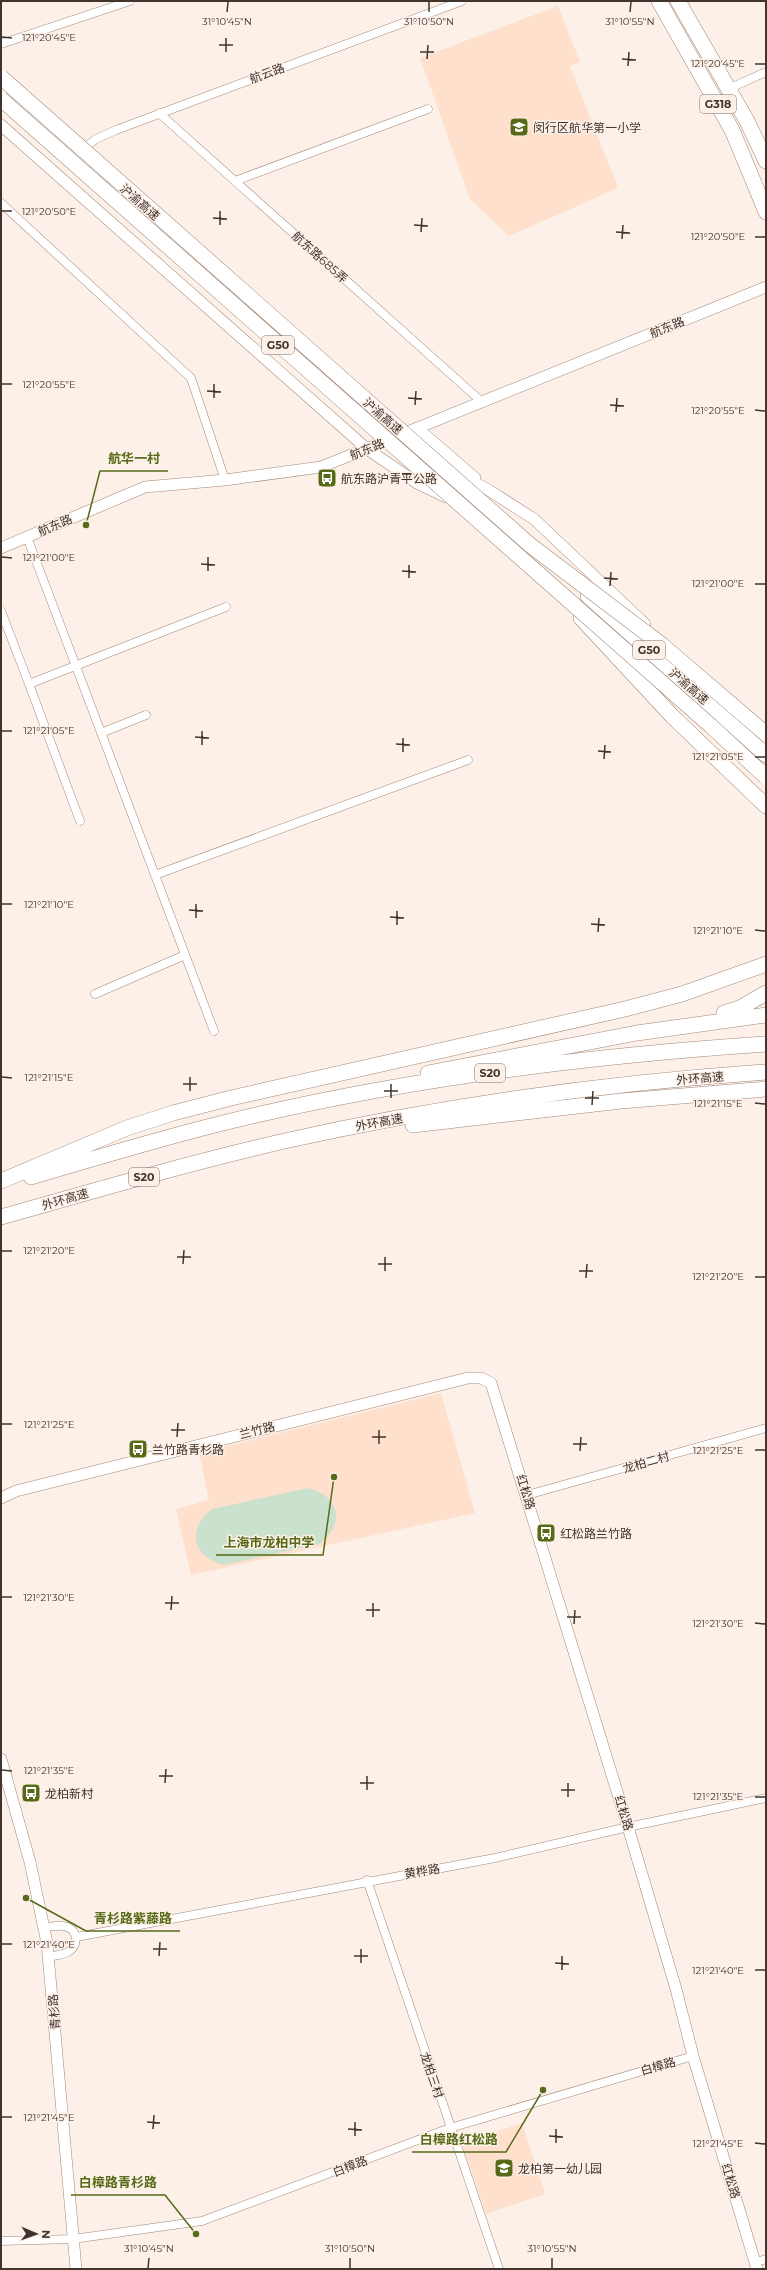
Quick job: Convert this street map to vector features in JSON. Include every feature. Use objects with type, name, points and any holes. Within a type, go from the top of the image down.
[{"type":"highway","name":"G318","points":[[659,1],[732,130],[766,212]]},
{"type":"highway","name":"G318","points":[[678,1],[728,88],[766,161]]},
{"type":"highway","name":"沪渝高速","points":[[1,77],[766,755]]},
{"type":"highway","name":"沪渝高速","points":[[1,99],[766,777]]},
{"type":"highway","points":[[530,545],[662,645],[766,734]]},
{"type":"highway","points":[[555,589],[657,701],[766,806]]},
{"type":"highway","points":[[658,674],[673,702],[766,792]]},
{"type":"highway","points":[[1,1181],[87,1144],[173,1113],[668,998],[738,976],[766,964]]},
{"type":"highway","points":[[227,1122],[357,1088],[518,1054],[637,1033],[708,1018],[740,1008],[766,993]]},
{"type":"highway","points":[[637,1033],[766,1015]]},
{"type":"highway","name":"S20","points":[[1,1185],[227,1122],[359,1094],[489,1073],[635,1055],[761,1044]]},
{"type":"highway","name":"外环高速","points":[[1,1217],[153,1174],[289,1140],[403,1117],[525,1098],[638,1083],[761,1072]]},
{"type":"highway","points":[[289,1140],[545,1110],[762,1090]]},
{"type":"street","points":[[1,44],[130,1]]},
{"type":"street","name":"航云路","points":[[77,154],[96,139],[116,130],[462,1]]},
{"type":"street","points":[[728,88],[766,72]]},
{"type":"street","points":[[1,87],[430,460],[488,489],[534,519],[766,739]]},
{"type":"street","points":[[235,181],[428,109]]},
{"type":"street","name":"航东路685弄","points":[[159,113],[482,402]]},
{"type":"street","points":[[1,125],[367,449],[417,483],[463,505],[551,575],[766,771]]},
{"type":"street","points":[[1,203],[191,378],[225,480]]},
{"type":"street","name":"航东路","points":[[1,548],[145,487],[225,480],[321,467],[766,287]]},
{"type":"street","points":[[417,428],[488,489]]},
{"type":"street","points":[[27,537],[214,1032]]},
{"type":"street","points":[[30,684],[226,607]]},
{"type":"street","points":[[1,611],[30,684],[80,821]]},
{"type":"street","points":[[101,733],[146,715]]},
{"type":"street","points":[[155,875],[468,760]]},
{"type":"street","points":[[95,994],[185,956]]},
{"type":"street","name":"红松路","points":[[468,1378],[481,1378],[488,1381],[493,1386],[628,1827],[676,1989],[693,2056],[759,2264]]},
{"type":"street","name":"兰竹路","points":[[1,1498],[31,1487],[468,1378]]},
{"type":"street","name":"龙柏二村","points":[[527,1495],[766,1428]]},
{"type":"street","name":"青杉路","points":[[1,1759],[30,1862],[50,1957],[76,2269]]},
{"type":"street","name":"黄桦路","points":[[76,1937],[367,1880],[495,1858],[628,1827],[766,1798]]},
{"type":"street","name":"龙柏三村","points":[[367,1880],[499,2269]]},
{"type":"street","points":[[44,1927],[65,1926],[72,1929],[76,1937],[75,1945],[70,1951],[50,1957]]},
{"type":"street","name":"白樟路","points":[[1,2241],[73,2239],[202,2221],[450,2128],[693,2056]]},
{"type":"shaded area","name":"闵行区航华第一小学","points":[[558,6],[580,62],[570,66],[618,188],[509,236],[470,199],[420,58]]},
{"type":"shaded area","points":[[441,1393],[475,1513],[191,1575],[176,1509],[209,1500],[199,1453]]},
{"type":"shaded area","name":"龙柏第一幼儿园","points":[[522,2123],[545,2194],[486,2214],[462,2143]]},
{"type":"green space","points":[[308,1488],[327,1497],[333,1504],[336,1512],[336,1520],[333,1528],[328,1536],[319,1544],[224,1565],[205,1556],[199,1549],[196,1542],[198,1525],[212,1509]]},
{"type":"place","name":"闵行区航华第一小学","points":[[519,127]]},
{"type":"place","name":"航东路沪青平公路","points":[[327,478]]},
{"type":"place","name":"航华一村","points":[[86,525]]},
{"type":"place","name":"兰竹路青杉路","points":[[138,1449]]},
{"type":"place","name":"上海市龙柏中学","points":[[334,1477]]},
{"type":"place","name":"红松路兰竹路","points":[[546,1533]]},
{"type":"place","name":"龙柏新村","points":[[31,1793]]},
{"type":"place","name":"青杉路紫藤路","points":[[26,1898]]},
{"type":"place","name":"白樟路红松路","points":[[543,2090]]},
{"type":"place","name":"龙柏第一幼儿园","points":[[504,2168]]},
{"type":"place","name":"白樟路青杉路","points":[[196,2234]]}]
